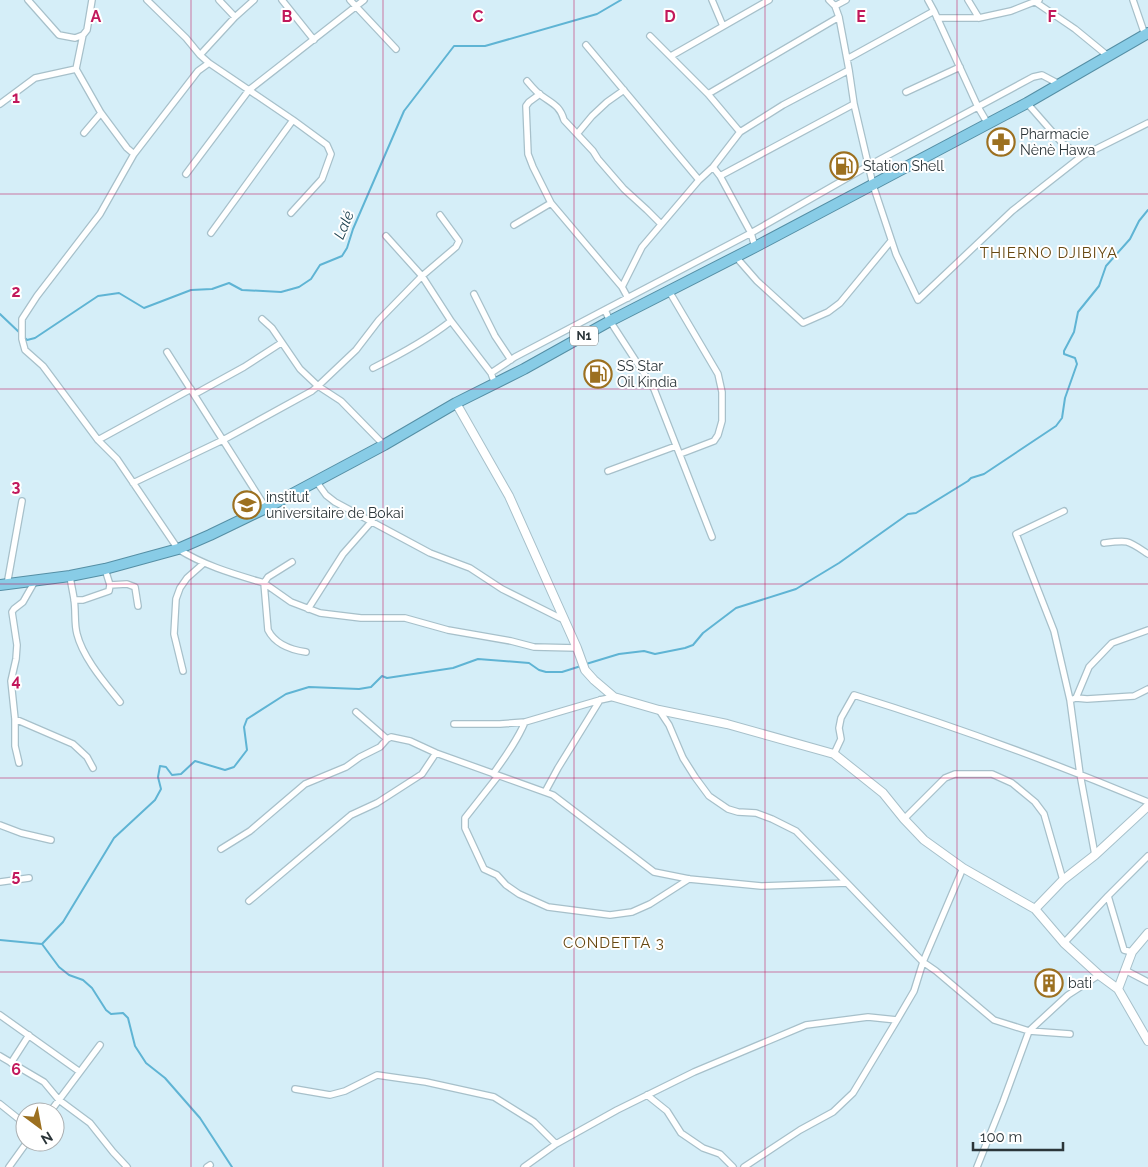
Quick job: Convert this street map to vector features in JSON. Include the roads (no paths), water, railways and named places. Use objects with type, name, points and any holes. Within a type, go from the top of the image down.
[{"type":"highway","name":"N1","points":[[3,585],[105,569],[178,549],[210,535],[266,508],[384,445],[456,403],[524,369],[610,321],[988,124],[1146,34]]},
{"type":"street","points":[[28,0],[60,35],[75,38],[83,35]]},
{"type":"street","points":[[92,0],[87,30],[83,35],[76,69],[101,113],[127,148],[134,154]]},
{"type":"street","points":[[148,0],[209,63],[327,145],[331,154],[322,179],[291,213]]},
{"type":"street","points":[[219,0],[235,17]]},
{"type":"street","points":[[200,55],[235,17],[254,0]]},
{"type":"street","points":[[282,0],[314,40]]},
{"type":"street","points":[[350,0],[396,49]]},
{"type":"street","points":[[186,174],[250,90],[364,0]]},
{"type":"street","points":[[712,0],[723,26]]},
{"type":"street","points":[[670,56],[769,0]]},
{"type":"street","points":[[829,0],[835,6],[839,17],[854,104],[873,185],[896,254],[918,300],[1012,211],[1082,156],[1148,123]]},
{"type":"street","points":[[835,6],[846,0]]},
{"type":"street","points":[[928,0],[978,107],[988,124]]},
{"type":"street","points":[[968,0],[979,18]]},
{"type":"street","points":[[1133,0],[1146,34]]},
{"type":"street","points":[[937,18],[979,18],[1011,11],[1035,1],[1075,29],[1108,56]]},
{"type":"street","points":[[847,59],[934,12]]},
{"type":"street","points":[[708,94],[839,17]]},
{"type":"street","points":[[650,36],[708,94],[740,132]]},
{"type":"street","points":[[586,45],[700,180]]},
{"type":"street","points":[[209,63],[198,71],[134,154],[100,214],[37,296],[22,319],[22,336],[25,350],[43,366],[98,440],[117,459],[178,549],[192,557],[216,568],[264,583],[291,602],[320,613],[361,618],[404,618],[441,628],[534,647],[577,648]]},
{"type":"street","points":[[906,92],[960,67]]},
{"type":"street","points":[[0,104],[35,78],[76,69]]},
{"type":"street","points":[[622,287],[642,247],[713,167],[740,132],[783,105],[849,70]]},
{"type":"street","points":[[491,373],[513,358],[751,233],[868,166],[1033,77],[1042,75],[1059,84]]},
{"type":"street","points":[[527,81],[540,94],[559,108],[564,120],[593,151],[624,189],[661,224]]},
{"type":"street","points":[[577,134],[592,116],[624,90]]},
{"type":"street","points":[[540,94],[526,106],[528,154],[533,167],[551,203],[622,287],[628,298]]},
{"type":"street","points":[[1027,103],[1062,143],[1082,156]]},
{"type":"street","points":[[720,176],[854,104]]},
{"type":"street","points":[[84,133],[101,113]]},
{"type":"street","points":[[211,232],[293,120]]},
{"type":"street","points":[[713,167],[720,176],[751,233],[755,247]]},
{"type":"street","points":[[514,225],[551,203]]},
{"type":"street","points":[[133,483],[223,440],[318,386],[356,350],[380,320],[422,276],[456,247],[459,242],[440,215]]},
{"type":"street","points":[[386,236],[422,276],[451,320],[491,373],[495,384]]},
{"type":"street","points":[[736,257],[757,282],[804,323],[828,312],[840,303],[891,241]]},
{"type":"street","points":[[669,291],[718,374],[722,392],[722,421],[718,435],[714,440],[680,454]]},
{"type":"street","points":[[474,294],[495,336],[524,369]]},
{"type":"street","points":[[605,310],[610,321],[654,389],[712,537]]},
{"type":"street","points":[[262,319],[272,328],[300,369],[318,386],[341,401],[384,445]]},
{"type":"street","points":[[373,368],[415,346],[437,332],[451,320]]},
{"type":"street","points":[[98,440],[244,367],[281,343]]},
{"type":"street","points":[[167,352],[266,508]]},
{"type":"street","points":[[456,403],[510,496],[584,666],[594,680],[614,697],[659,710],[727,724],[834,754],[882,793],[924,840],[963,868],[1035,909],[1064,942],[1118,990],[1148,1041]]},
{"type":"street","points":[[608,471],[676,446]]},
{"type":"street","points":[[316,481],[326,495],[334,502],[430,552],[470,568],[502,589],[565,620]]},
{"type":"street","points":[[3,585],[22,501]]},
{"type":"street","points":[[1064,511],[1016,534],[1054,631],[1073,699],[1080,774],[1095,855]]},
{"type":"street","points":[[308,609],[343,554],[372,521]]},
{"type":"street","points":[[1104,544],[1129,541],[1148,554]]},
{"type":"street","points":[[292,562],[268,577],[264,583],[268,630],[271,636],[295,651],[306,652]]},
{"type":"street","points":[[183,671],[174,634],[176,599],[180,588],[187,578],[204,563]]},
{"type":"street","points":[[74,600],[83,600],[109,591],[110,585],[105,569]]},
{"type":"street","points":[[70,576],[74,600],[74,619],[82,647],[98,674],[120,702]]},
{"type":"street","points":[[19,763],[15,746],[15,719],[11,681],[17,645],[12,612],[24,602],[35,581]]},
{"type":"street","points":[[110,585],[127,584],[135,588],[138,606]]},
{"type":"street","points":[[1073,699],[1089,667],[1112,643],[1148,630]]},
{"type":"street","points":[[1073,699],[1134,696],[1148,689]]},
{"type":"street","points":[[834,754],[841,739],[839,728],[841,718],[854,695],[927,718],[1080,774],[1148,802]]},
{"type":"street","points":[[454,724],[525,722],[614,697]]},
{"type":"street","points":[[544,792],[600,700]]},
{"type":"street","points":[[659,710],[669,725],[683,758],[709,796],[728,809],[738,812],[756,813],[796,832],[924,962],[994,1020],[1029,1032],[1070,1034]]},
{"type":"street","points":[[356,712],[387,739]]},
{"type":"street","points":[[15,719],[73,744],[87,757],[93,768]]},
{"type":"street","points":[[525,722],[519,737],[465,818],[465,828],[484,869],[497,875],[519,894],[548,906],[610,915],[632,912],[650,904],[689,879]]},
{"type":"street","points":[[221,849],[250,830],[305,784],[346,766],[380,747],[391,737],[410,741],[436,753],[553,795],[654,872],[689,879],[762,886],[847,883]]},
{"type":"street","points":[[249,901],[351,814],[377,803],[422,774],[436,753]]},
{"type":"street","points":[[904,819],[945,778],[955,774],[992,774],[1012,783],[1035,802],[1044,814],[1063,880]]},
{"type":"street","points":[[1035,909],[1063,880],[1095,855],[1148,806]]},
{"type":"street","points":[[0,825],[21,833],[51,840]]},
{"type":"street","points":[[1064,942],[1148,856]]},
{"type":"street","points":[[744,1167],[800,1130],[833,1112],[853,1093],[914,991],[963,868]]},
{"type":"street","points":[[0,882],[30,878]]},
{"type":"street","points":[[1108,896],[1124,950],[1132,952]]},
{"type":"street","points":[[1118,990],[1132,952],[1148,933]]},
{"type":"street","points":[[1125,970],[1148,982]]},
{"type":"street","points":[[978,1167],[1029,1032],[1068,996],[1099,975]]},
{"type":"street","points":[[0,1015],[80,1072]]},
{"type":"street","points":[[524,1167],[556,1144],[617,1110],[694,1072],[806,1025],[868,1017],[897,1020]]},
{"type":"street","points":[[11,1063],[29,1035]]},
{"type":"street","points":[[59,1100],[100,1045]]},
{"type":"street","points":[[0,1056],[44,1082],[59,1100],[90,1123],[127,1167]]},
{"type":"street","points":[[295,1089],[330,1095],[345,1091],[378,1075],[426,1082],[494,1097],[534,1122],[556,1144]]},
{"type":"street","points":[[647,1095],[667,1111],[681,1133],[703,1148],[720,1154],[733,1167]]},
{"type":"street","points":[[0,1104],[15,1116]]},
{"type":"street","points":[[9,1167],[20,1152]]},
{"type":"waterway","name":"Lalé","points":[[24,337],[27,340],[35,338],[98,296],[119,293],[144,308],[191,290],[212,289],[229,283],[242,290],[281,292],[299,287],[311,279],[320,265],[342,256],[404,111],[454,46],[485,46],[597,14],[621,0]]},
{"type":"waterway","points":[[586,664],[619,654],[644,651],[655,654],[693,645],[703,633],[736,608],[796,589],[839,563],[908,514],[916,513],[971,478],[984,474],[1056,426],[1062,418],[1065,398],[1077,364],[1075,358],[1064,354],[1064,351],[1074,332],[1078,312],[1099,286],[1106,266],[1130,239],[1139,221],[1148,210]]},
{"type":"waterway","name":"Lalé","points":[[0,314],[21,334]]},
{"type":"waterway","points":[[42,944],[63,922],[114,838],[155,800],[161,789],[158,777],[160,766],[166,767],[172,775],[181,774],[195,761],[225,770],[234,767],[247,750],[244,727],[247,719],[286,694],[309,687],[359,689],[371,687],[382,676],[387,678],[453,668],[478,659],[529,663],[539,670],[546,672],[562,672],[581,666]]},
{"type":"waterway","points":[[0,940],[42,944],[59,967],[69,975],[83,980],[92,988],[106,1010],[111,1014],[123,1013],[128,1018],[135,1046],[146,1063],[165,1078],[200,1118],[232,1167]]},
{"type":"place","name":"Pharmacie Nènè Hawa","points":[[1001,142]]},
{"type":"place","name":"Station Shell","points":[[844,166]]},
{"type":"place","name":"SS Star Oil Kindia","points":[[598,374]]},
{"type":"place","name":"institut universitaire de Bokai","points":[[247,505]]},
{"type":"place","name":"bati","points":[[1049,983]]},
{"type":"district","name":"THIERNO DJIBIYA","points":[[1049,253]]},
{"type":"district","name":"СONDETTA 3","points":[[614,943]]}]
